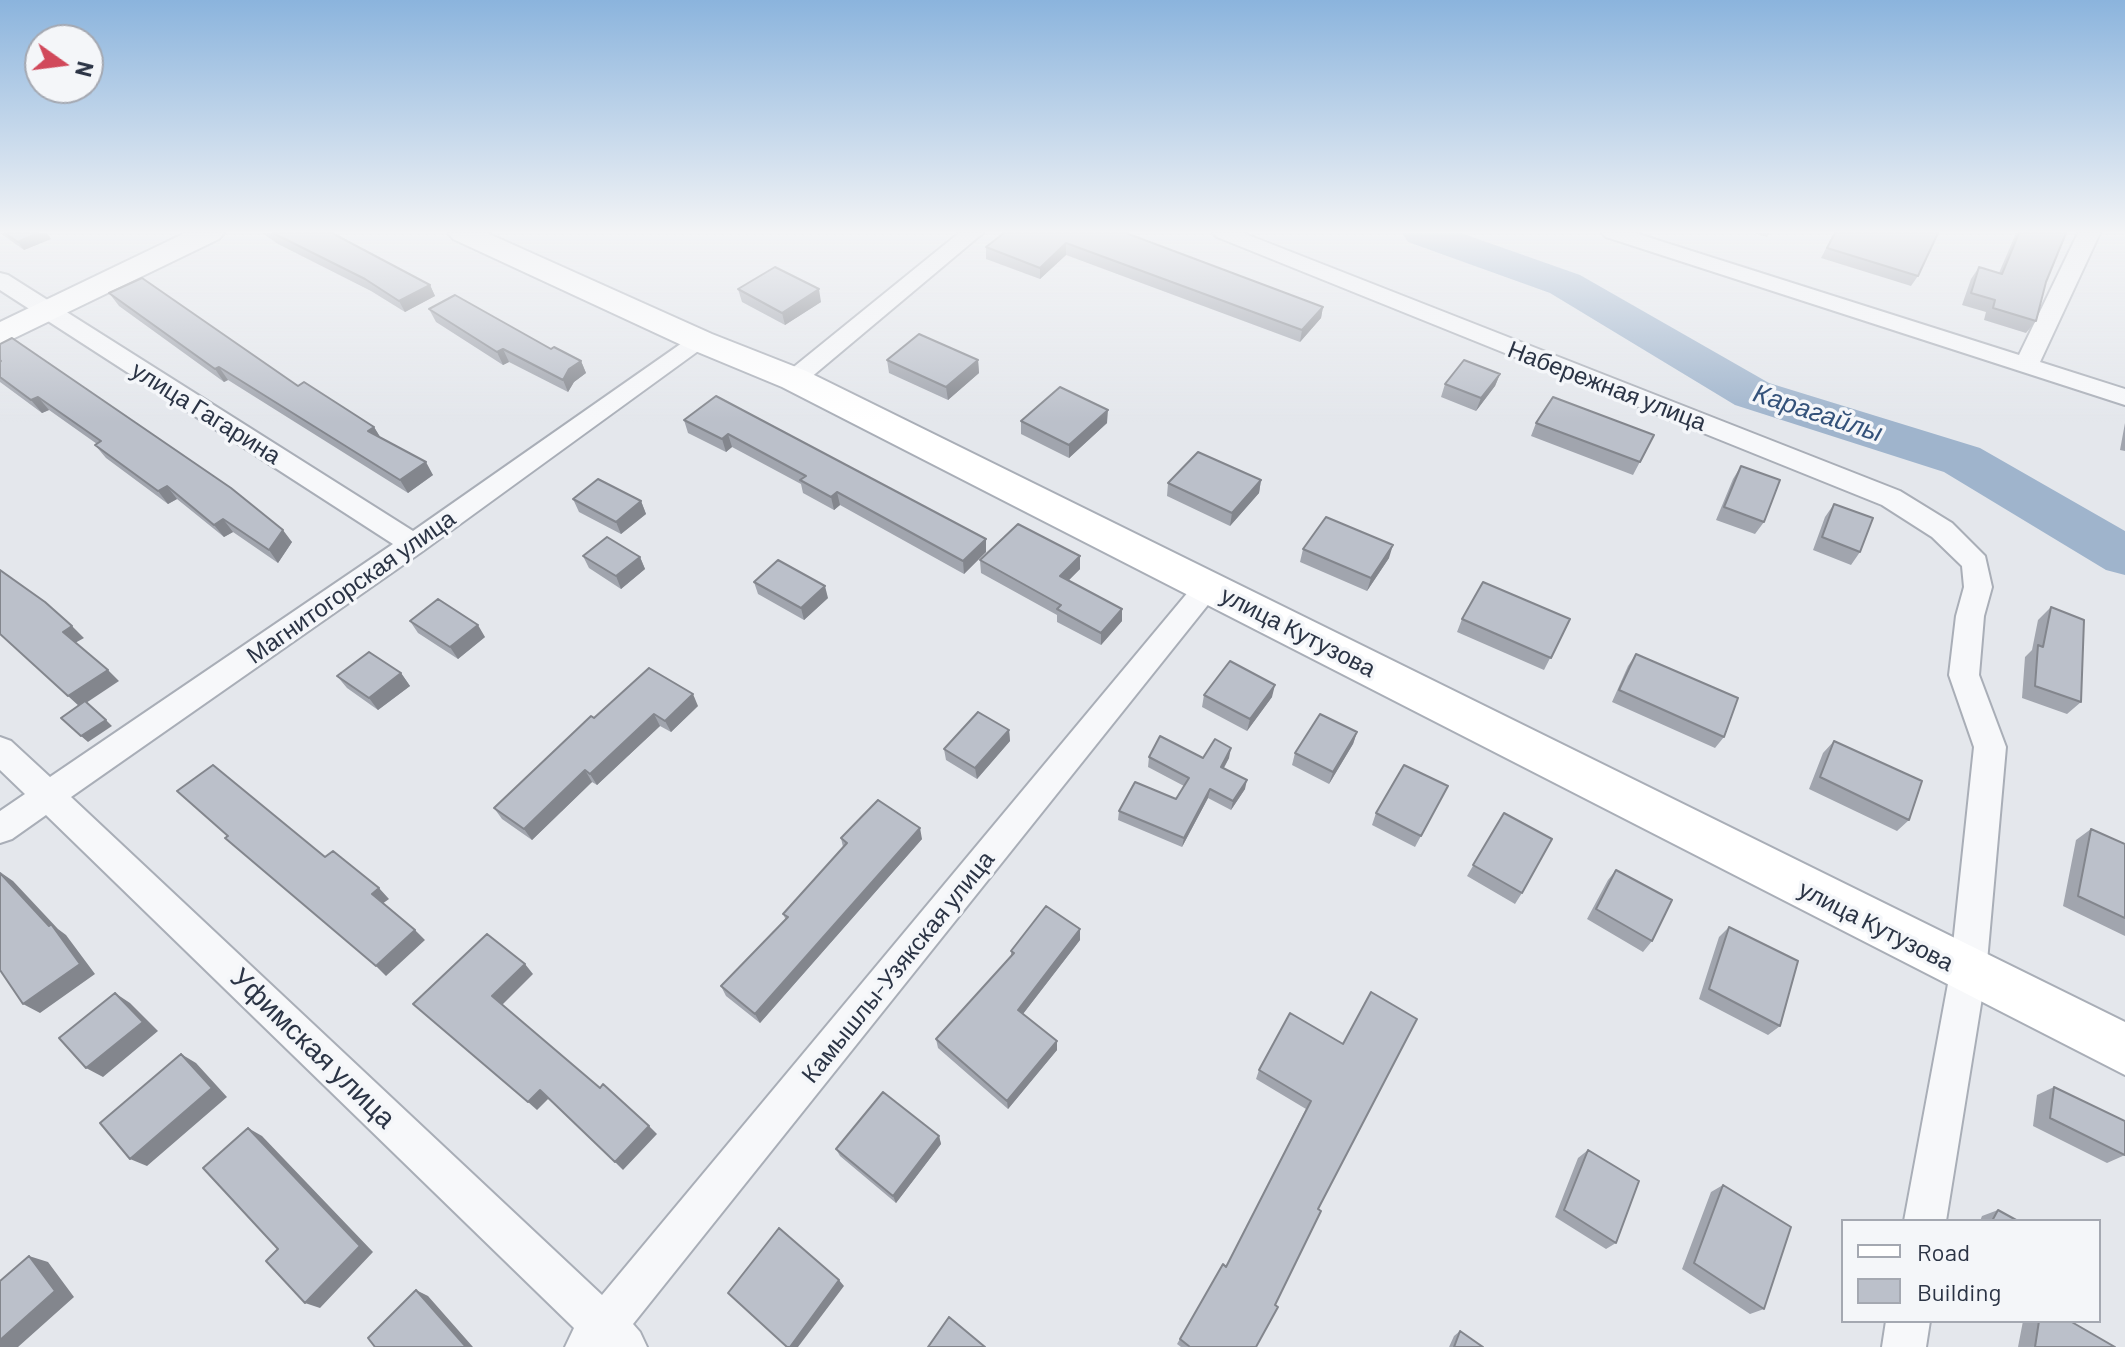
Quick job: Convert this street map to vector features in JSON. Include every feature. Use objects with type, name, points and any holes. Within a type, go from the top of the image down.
[{"type":"main road","points":[[0,335],[80,296]]},
{"type":"main road","name":"улица Кутузова","points":[[601,296],[794,379],[1209,586],[1968,973],[2125,1049]]},
{"type":"street","name":"улица Гагарина","points":[[23,296],[413,544]]},
{"type":"street","points":[[794,379],[895,296]]},
{"type":"street","name":"Набережная улица","points":[[1382,296],[1891,498],[1942,530],[1975,563],[1978,587],[1970,616],[1964,675],[1990,747],[1968,973]]},
{"type":"street","points":[[1812,296],[2125,397]]},
{"type":"street","points":[[2027,364],[2059,296]]},
{"type":"street","name":"Магнитогорская улица","points":[[0,829],[700,341]]},
{"type":"street","name":"Камышлы-Узякская улица","points":[[605,1340],[1209,586]]},
{"type":"street","name":"Уфимская улица","points":[[0,750],[605,1340]]},
{"type":"street","points":[[1925,1219],[1968,973]]},
{"type":"street","points":[[1904,1347],[1908,1323]]},
{"type":"building","points":[[113,296],[168,296],[298,386],[304,382],[374,427],[368,431],[426,462],[400,480],[219,367],[215,369]]},
{"type":"building","points":[[391,296],[409,296],[399,301]]},
{"type":"building","points":[[457,296],[551,349],[554,347],[581,361],[569,369],[563,380],[503,349],[497,352],[429,309]]},
{"type":"building","points":[[751,296],[808,296],[782,313]]},
{"type":"building","points":[[1209,296],[1293,296],[1323,307],[1302,330]]},
{"type":"building","points":[[1981,296],[2042,296],[2036,321],[1993,308],[1995,300]]},
{"type":"building","points":[[919,334],[978,360],[946,387],[887,360]]},
{"type":"building","points":[[12,338],[231,488],[283,530],[269,550],[223,519],[214,525],[167,486],[158,491],[95,445],[101,441],[38,397],[31,400],[0,377],[0,344]]},
{"type":"building","points":[[1464,360],[1500,374],[1481,398],[1445,384]]},
{"type":"building","points":[[1060,387],[1108,410],[1069,445],[1021,421]]},
{"type":"building","points":[[716,396],[986,539],[963,561],[837,492],[831,497],[800,480],[806,476],[728,434],[722,439],[684,420]]},
{"type":"building","points":[[1553,397],[1654,435],[1640,462],[1536,423]]},
{"type":"building","points":[[1198,452],[1261,480],[1232,513],[1168,483]]},
{"type":"building","points":[[1741,466],[1780,480],[1764,522],[1724,507]]},
{"type":"building","points":[[598,479],[641,501],[616,522],[573,499]]},
{"type":"building","points":[[1834,504],[1873,518],[1860,552],[1822,537]]},
{"type":"building","points":[[1326,517],[1393,545],[1371,578],[1303,549]]},
{"type":"building","points":[[1018,524],[1080,556],[1060,576],[1122,609],[1101,633],[1057,609],[1061,605],[980,560]]},
{"type":"building","points":[[607,537],[640,557],[616,576],[583,556]]},
{"type":"building","points":[[778,560],[825,586],[801,608],[754,582]]},
{"type":"building","points":[[0,570],[72,626],[63,632],[108,670],[68,696],[0,634]]},
{"type":"building","points":[[1483,582],[1570,619],[1551,658],[1462,619]]},
{"type":"building","points":[[438,599],[478,625],[450,647],[410,621]]},
{"type":"building","points":[[2051,607],[2084,620],[2081,702],[2035,686],[2038,645],[2043,647]]},
{"type":"building","points":[[369,652],[401,673],[369,698],[337,676]]},
{"type":"building","points":[[1636,654],[1738,698],[1724,737],[1619,690]]},
{"type":"building","points":[[1230,661],[1275,685],[1250,719],[1204,695]]},
{"type":"building","points":[[649,668],[693,694],[665,721],[654,714],[590,774],[585,770],[524,829],[494,808],[591,716],[594,718]]},
{"type":"building","points":[[85,701],[106,720],[81,736],[61,718]]},
{"type":"building","points":[[978,712],[1009,730],[975,768],[944,749]]},
{"type":"building","points":[[1320,714],[1357,732],[1333,772],[1295,753]]},
{"type":"building","points":[[1160,736],[1203,758],[1215,739],[1231,748],[1221,767],[1247,780],[1233,801],[1210,789],[1184,838],[1119,811],[1135,782],[1176,799],[1189,778],[1149,757]]},
{"type":"building","points":[[1834,741],[1922,781],[1909,820],[1820,777]]},
{"type":"building","points":[[213,765],[325,857],[333,851],[379,888],[372,894],[415,930],[376,966],[225,838],[228,836],[177,791]]},
{"type":"building","points":[[1404,765],[1448,786],[1421,836],[1376,813]]},
{"type":"building","points":[[878,800],[920,828],[755,1014],[721,986],[788,917],[783,914],[847,843],[841,838]]},
{"type":"building","points":[[1504,813],[1552,839],[1522,893],[1473,865]]},
{"type":"building","points":[[2091,829],[2125,844],[2125,918],[2078,896]]},
{"type":"building","points":[[1616,870],[1672,900],[1652,941],[1596,909]]},
{"type":"building","points":[[0,873],[49,926],[51,924],[80,964],[23,1004],[0,970]]},
{"type":"building","points":[[1046,906],[1080,929],[1018,1010],[1057,1041],[1007,1101],[936,1039],[1014,953],[1011,951]]},
{"type":"building","points":[[1729,927],[1798,961],[1780,1026],[1709,989]]},
{"type":"building","points":[[487,934],[525,964],[492,996],[600,1088],[603,1084],[649,1126],[615,1162],[540,1090],[528,1102],[413,1004]]},
{"type":"building","points":[[1371,992],[1417,1019],[1318,1209],[1321,1211],[1275,1305],[1278,1307],[1256,1347],[1190,1347],[1180,1339],[1223,1264],[1226,1267],[1311,1101],[1259,1070],[1290,1013],[1343,1044]]},
{"type":"building","points":[[115,993],[143,1022],[86,1068],[59,1038]]},
{"type":"building","points":[[181,1054],[212,1088],[130,1159],[100,1123]]},
{"type":"building","points":[[2054,1087],[2125,1121],[2125,1155],[2050,1118]]},
{"type":"building","points":[[883,1092],[939,1136],[893,1196],[836,1149]]},
{"type":"building","points":[[248,1128],[360,1246],[305,1303],[266,1261],[278,1249],[203,1168]]},
{"type":"building","points":[[1588,1150],[1639,1181],[1616,1243],[1564,1210]]},
{"type":"building","points":[[1723,1185],[1791,1227],[1764,1309],[1694,1263]]},
{"type":"building","points":[[1998,1210],[2014,1219],[1993,1219]]},
{"type":"building","points":[[779,1228],[839,1280],[790,1347],[728,1293]]},
{"type":"building","points":[[29,1256],[55,1291],[0,1340],[0,1281]]},
{"type":"building","points":[[416,1290],[466,1347],[375,1347],[368,1338]]},
{"type":"building","points":[[949,1317],[985,1347],[928,1347]]},
{"type":"building","points":[[2039,1323],[2073,1323],[2115,1347],[2035,1347]]},
{"type":"building","points":[[1460,1331],[1483,1347],[1454,1347]]},
{"type":"waterway","name":"Карагайлы","points":[[1585,296],[1752,394],[1962,460],[2125,556]]}]
